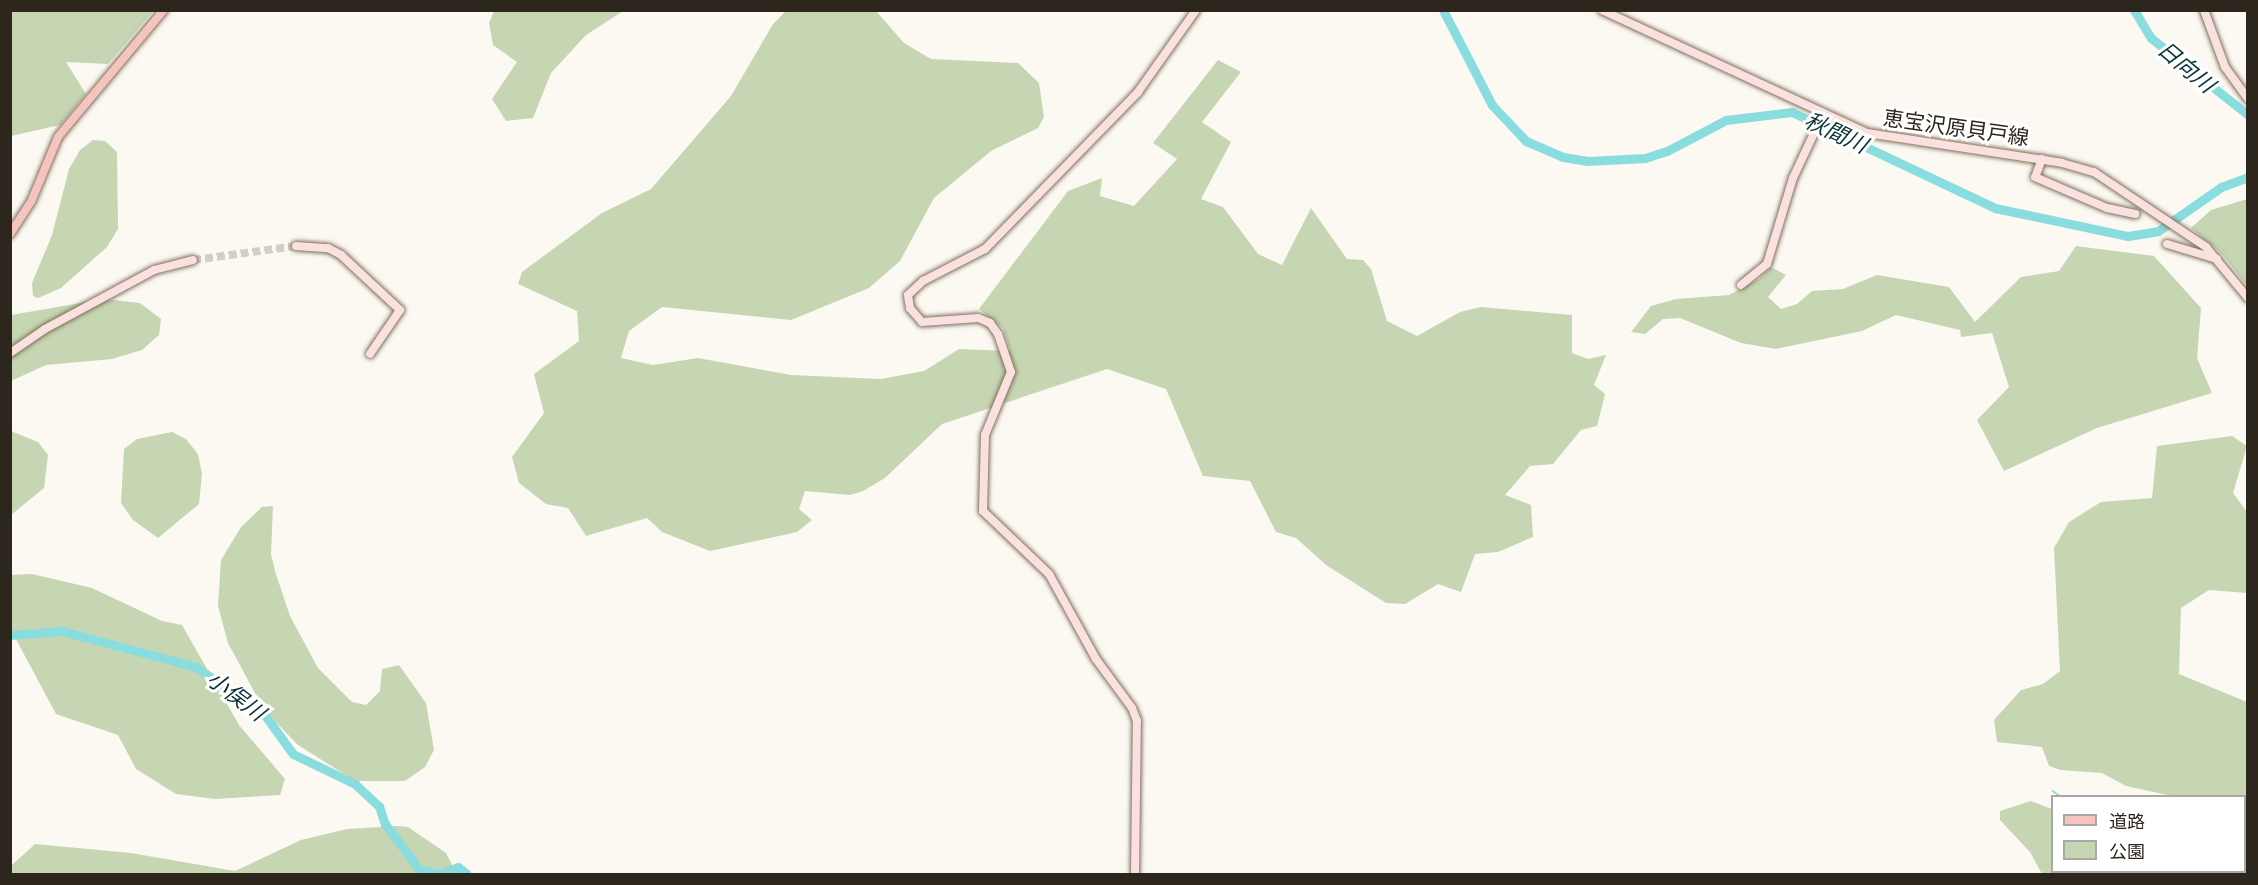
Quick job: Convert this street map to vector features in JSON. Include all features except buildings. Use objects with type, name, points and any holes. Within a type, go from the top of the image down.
[{"type":"main road","points":[[10,234],[31,202],[58,137],[164,10]]},
{"type":"street","points":[[1135,874],[1137,721],[1132,708],[1096,659],[1049,574],[982,511],[984,435],[1011,372],[998,334],[990,323],[978,318],[922,322],[910,308],[908,295],[923,281],[985,249],[1138,92],[1196,10]]},
{"type":"street","name":"恵宝沢原貝戸線","points":[[1602,10],[1822,116],[1894,140],[2042,159],[2094,172],[2181,228],[2220,261],[2247,296]]},
{"type":"street","points":[[2204,10],[2225,67],[2247,99]]},
{"type":"street","points":[[1741,285],[1767,264],[1793,178],[1822,116]]},
{"type":"street","points":[[2042,159],[2035,177],[2107,208],[2135,214]]},
{"type":"street","points":[[2167,244],[2220,261]]},
{"type":"street","points":[[296,246],[328,248],[341,255],[400,310],[370,354]]},
{"type":"street","points":[[10,353],[45,329],[154,270],[193,260]]},
{"type":"green space","points":[[154,10],[108,64],[66,62],[86,94],[60,125],[11,136],[11,11]]},
{"type":"green space","points":[[494,10],[623,11],[586,35],[551,73],[533,118],[506,121],[492,99],[517,62],[493,45],[489,23]]},
{"type":"green space","points":[[786,11],[876,11],[904,43],[931,59],[1018,63],[1039,83],[1044,117],[1038,128],[991,151],[934,198],[900,261],[869,288],[791,320],[662,307],[629,331],[621,358],[653,365],[698,358],[791,375],[881,379],[924,371],[959,349],[1010,351],[1003,328],[979,309],[1068,191],[1102,178],[1100,196],[1134,206],[1177,159],[1153,143],[1218,60],[1241,72],[1202,122],[1231,142],[1201,199],[1223,207],[1258,254],[1282,265],[1311,208],[1347,259],[1363,260],[1371,269],[1387,321],[1417,336],[1460,312],[1481,307],[1572,315],[1572,353],[1588,359],[1606,355],[1594,385],[1605,394],[1597,426],[1581,430],[1553,464],[1530,466],[1505,495],[1531,505],[1533,537],[1498,552],[1475,554],[1461,592],[1438,584],[1405,604],[1386,603],[1326,565],[1296,538],[1276,532],[1250,481],[1203,476],[1166,389],[1107,369],[942,424],[885,478],[863,491],[850,495],[805,491],[799,509],[812,520],[797,532],[710,551],[662,532],[647,518],[586,536],[568,508],[546,504],[519,483],[512,457],[544,413],[534,374],[579,341],[577,311],[518,284],[522,272],[602,213],[651,189],[731,96],[773,24]]},
{"type":"green space","points":[[93,140],[105,141],[117,152],[118,229],[107,247],[61,288],[38,298],[33,296],[32,283],[52,235],[69,169],[80,150]]},
{"type":"green space","points":[[2247,199],[2247,286],[2222,254],[2191,228],[2211,210]]},
{"type":"green space","points":[[2076,246],[2154,256],[2201,308],[2197,358],[2212,393],[2097,428],[2004,471],[1977,420],[2009,387],[1992,333],[1961,337],[1960,330],[1896,315],[1862,331],[1776,349],[1741,343],[1680,318],[1663,319],[1645,334],[1631,332],[1651,306],[1676,299],[1729,295],[1759,279],[1771,267],[1786,275],[1768,297],[1781,309],[1797,304],[1812,291],[1843,289],[1877,275],[1949,287],[1975,322],[2021,277],[2059,271]]},
{"type":"green space","points":[[104,299],[140,303],[161,319],[159,335],[142,350],[112,359],[46,365],[11,381],[11,315]]},
{"type":"green space","points":[[11,431],[38,442],[48,455],[44,488],[11,515]]},
{"type":"green space","points":[[172,432],[186,439],[198,454],[202,474],[199,504],[158,538],[133,520],[121,503],[124,449],[137,439]]},
{"type":"green space","points":[[2232,436],[2247,446],[2233,493],[2247,512],[2247,593],[2209,590],[2181,608],[2179,674],[2247,702],[2247,819],[2246,795],[2167,795],[2126,786],[2102,773],[2060,770],[2049,766],[2042,747],[1997,742],[1994,720],[2021,690],[2043,684],[2060,671],[2054,548],[2069,522],[2101,502],[2152,498],[2157,446]]},
{"type":"green space","points":[[273,506],[271,554],[275,571],[290,616],[318,668],[352,702],[366,705],[380,691],[382,669],[399,665],[426,703],[434,750],[425,767],[405,781],[355,781],[298,745],[264,710],[228,643],[218,606],[221,560],[241,527],[262,507]]},
{"type":"green space","points":[[32,574],[92,588],[162,621],[182,625],[239,725],[285,779],[280,795],[215,799],[176,794],[136,769],[118,735],[56,714],[11,630],[11,575]]},
{"type":"green space","points":[[2031,801],[2051,809],[2051,873],[2246,873],[2247,855],[2247,874],[2042,874],[2030,852],[2000,820],[2000,811]]},
{"type":"green space","points":[[408,827],[446,853],[457,874],[11,874],[11,866],[35,844],[131,853],[235,871],[301,840],[347,829]]},
{"type":"waterway","name":"秋間川","points":[[1443,10],[1492,105],[1526,141],[1563,157],[1587,161],[1645,158],[1667,151],[1726,120],[1792,112],[1995,208],[2128,236],[2158,231],[2221,187],[2248,177]]},
{"type":"waterway","name":"日向川","points":[[2134,10],[2151,38],[2248,115]]},
{"type":"waterway","name":"小俣川","points":[[10,635],[62,631],[196,667],[264,714],[293,754],[355,784],[379,806],[385,824],[419,869],[439,874],[458,867],[467,874]]},
{"type":"waterway","points":[[2053,791],[2059,795]]},
{"type":"tunnel","points":[[193,260],[296,246]]}]
